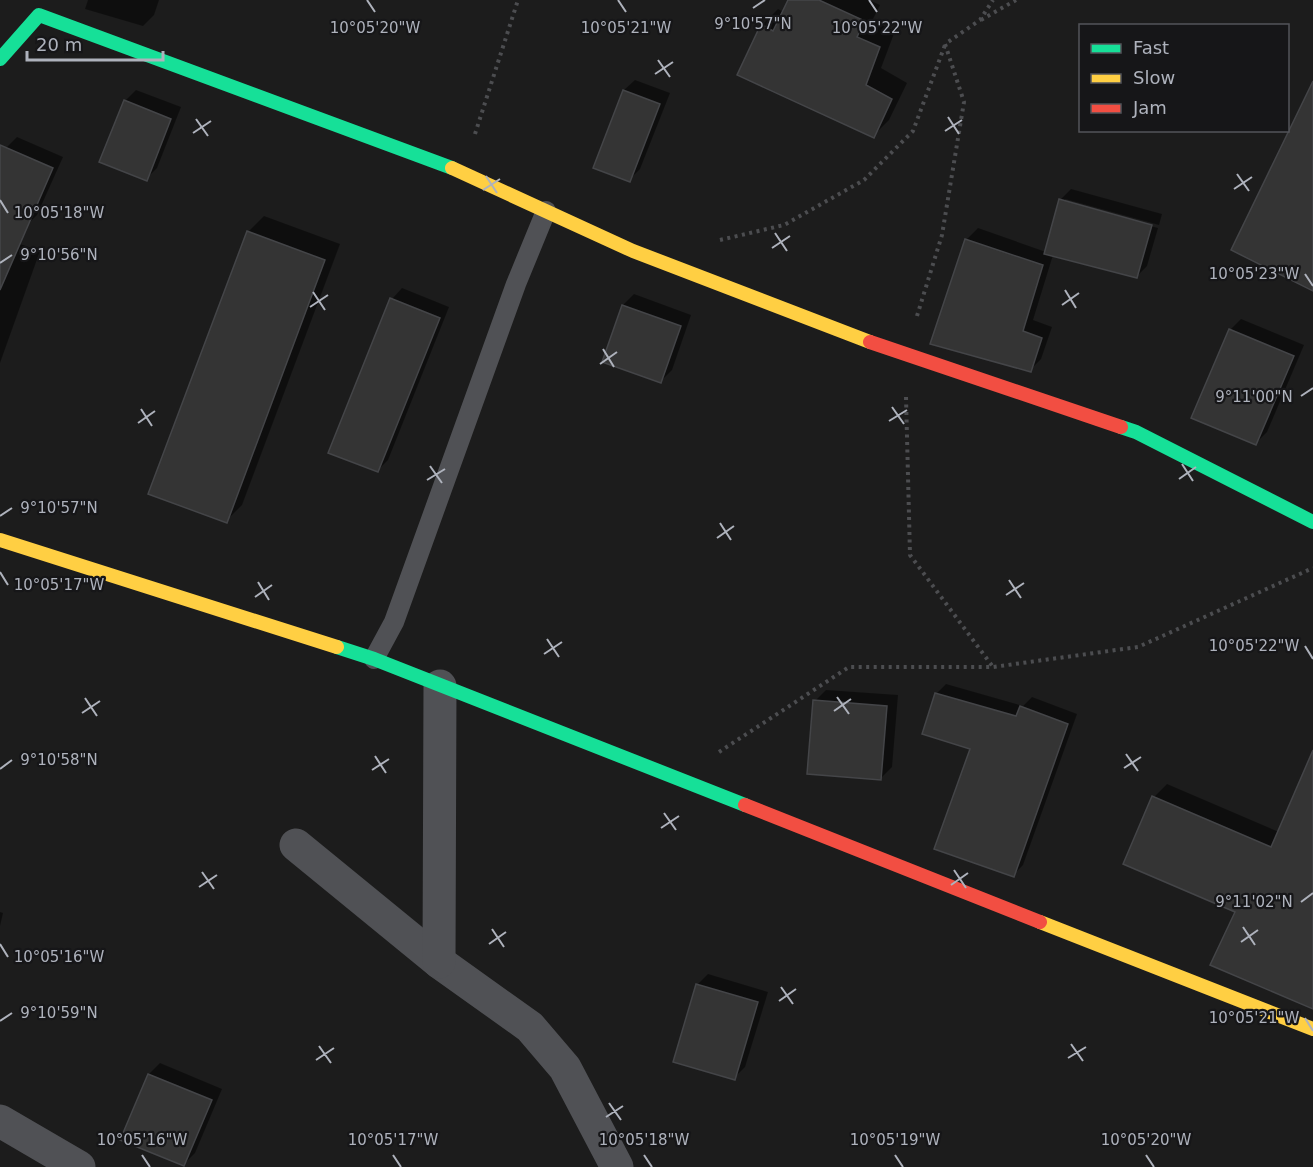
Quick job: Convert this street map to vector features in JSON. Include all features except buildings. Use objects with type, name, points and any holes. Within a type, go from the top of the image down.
[{"type":"street","points":[[0,59],[39,15],[462,172],[633,251],[808,319],[905,355],[1136,432],[1313,522]]},
{"type":"street","points":[[0,540],[374,660],[1313,1029]]},
{"type":"street","points":[[439,962],[440,686]]},
{"type":"street","points":[[296,844],[439,962],[530,1027],[565,1068],[617,1167]]},
{"type":"street","points":[[0,1121],[80,1167]]},
{"type":"lane","points":[[374,660],[394,622],[516,284],[546,211]]},
{"type":"path","points":[[462,172],[518,0]]},
{"type":"path","points":[[981,20],[1016,0]]},
{"type":"path","points":[[712,242],[784,225],[864,180],[913,131],[945,44]]},
{"type":"path","points":[[678,779],[849,667],[993,667],[1138,646],[1313,568]]},
{"type":"traffic: fast","points":[[0,59],[39,15],[452,168]]},
{"type":"traffic: fast","points":[[1121,427],[1136,432],[1313,522]]},
{"type":"traffic: fast","points":[[337,647],[374,659],[745,805]]},
{"type":"traffic: slow","points":[[452,168],[633,251],[870,342]]},
{"type":"traffic: slow","points":[[0,540],[337,647]]},
{"type":"traffic: slow","points":[[1040,922],[1313,1029]]},
{"type":"traffic: jam","points":[[870,342],[1121,427]]},
{"type":"traffic: jam","points":[[745,805],[1040,922]]}]
